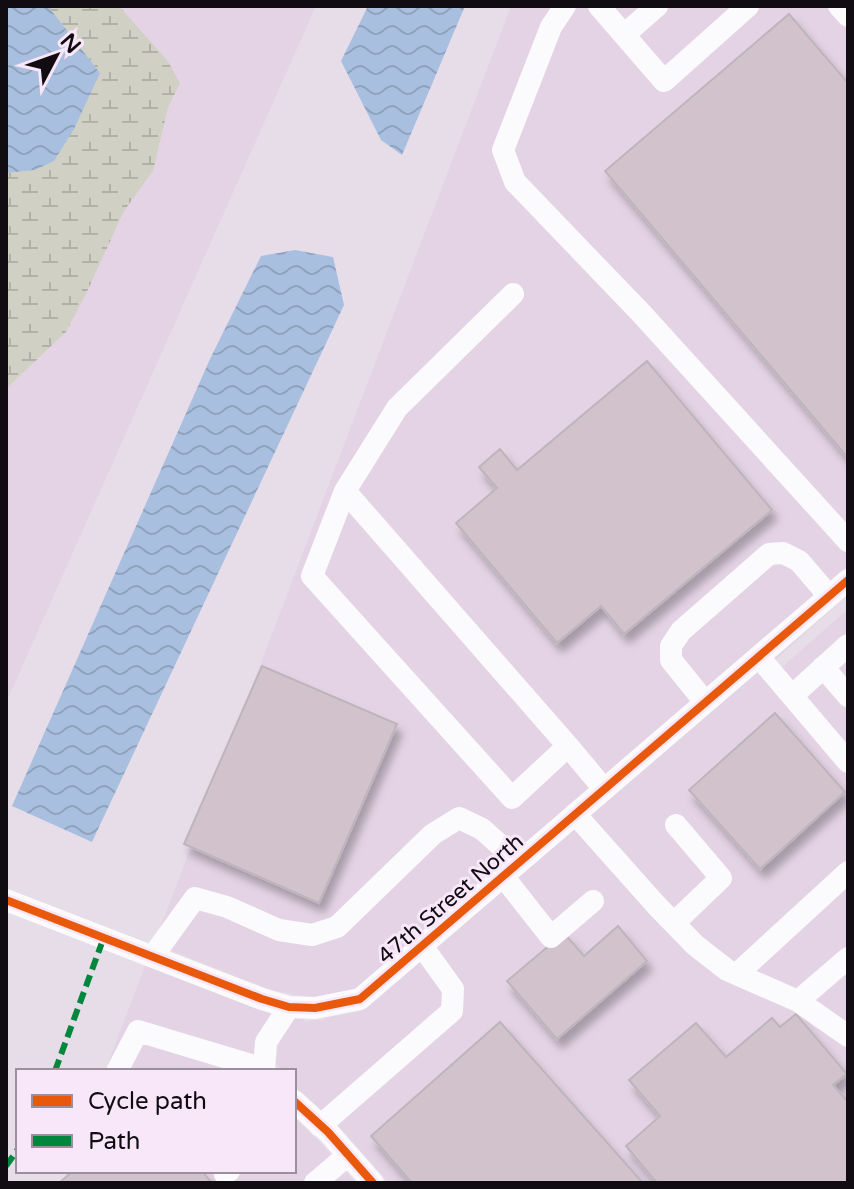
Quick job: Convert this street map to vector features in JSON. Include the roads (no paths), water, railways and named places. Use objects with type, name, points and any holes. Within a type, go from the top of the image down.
[{"type":"street","points":[[565,6],[551,27],[503,150],[515,182],[641,313],[848,541]]},
{"type":"street","points":[[599,6],[664,81],[748,6]]},
{"type":"street","points":[[624,35],[657,6]]},
{"type":"street","points":[[839,6],[848,16]]},
{"type":"street","points":[[513,294],[397,408],[345,491],[312,576],[512,798],[568,746]]},
{"type":"street","points":[[345,491],[604,789]]},
{"type":"street","points":[[705,702],[671,660],[671,646],[681,631],[769,554],[783,553],[799,561],[829,596]]},
{"type":"street","name":"47th Street North","points":[[6,900],[289,1007],[315,1008],[360,999],[848,580]]},
{"type":"street","points":[[792,696],[848,645]]},
{"type":"street","points":[[759,657],[848,762]]},
{"type":"street","points":[[823,667],[848,696]]},
{"type":"street","points":[[575,814],[695,945],[727,970],[798,1001],[848,1036]]},
{"type":"street","points":[[153,956],[195,898],[227,907],[279,930],[312,935],[337,927],[433,834],[459,818],[482,829],[511,869],[551,937],[593,901]]},
{"type":"street","points":[[674,923],[721,878],[676,825]]},
{"type":"street","points":[[737,974],[848,872]]},
{"type":"street","points":[[320,1126],[452,1011],[453,989],[422,946]]},
{"type":"street","points":[[798,1001],[848,958]]},
{"type":"street","points":[[265,1069],[266,1042],[289,1007]]},
{"type":"street","points":[[118,1069],[138,1031],[262,1069]]},
{"type":"street","points":[[297,1109],[320,1126],[373,1183]]},
{"type":"street","points":[[315,1183],[348,1155]]},
{"type":"water","points":[[6,6],[48,6],[100,73],[74,129],[54,161],[35,170],[6,173]]},
{"type":"water","points":[[368,6],[465,6],[402,155],[381,140],[341,61]]},
{"type":"water","points":[[295,250],[333,257],[344,305],[92,842],[12,806],[210,359],[261,256]]}]
